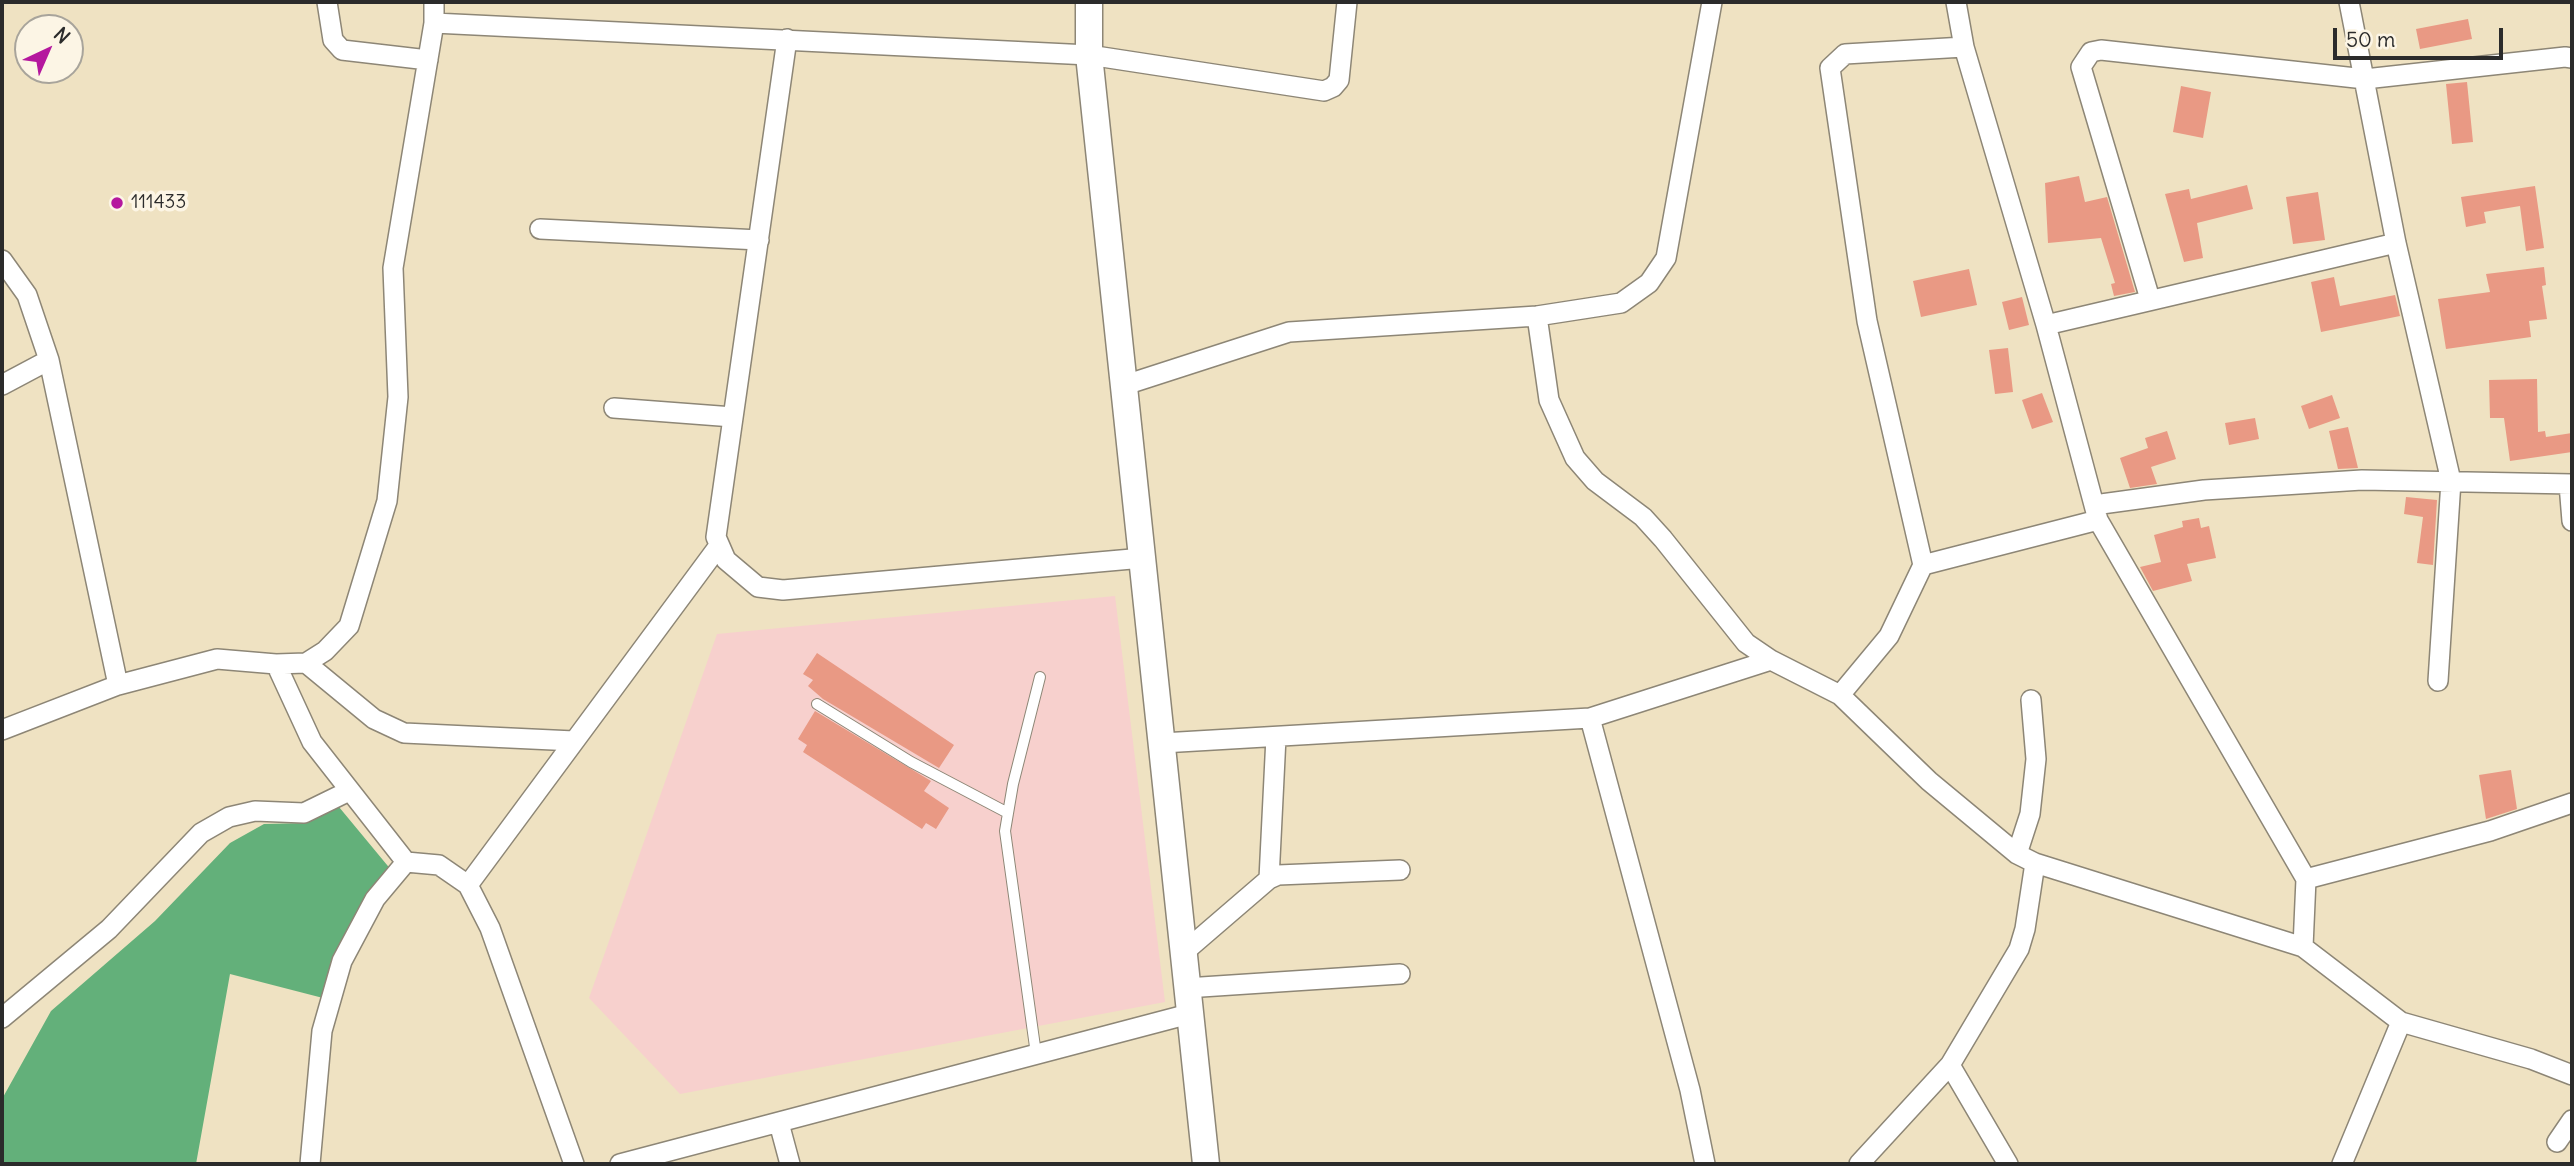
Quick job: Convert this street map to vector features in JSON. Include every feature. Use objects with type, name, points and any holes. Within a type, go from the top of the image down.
[{"type":"street","points":[[327,2],[333,40],[342,50],[428,60]]},
{"type":"street","points":[[2,730],[118,685],[217,659],[276,664],[306,663],[325,651],[349,626],[387,501],[398,397],[393,268],[434,23],[434,2]]},
{"type":"street","points":[[1089,2],[1089,55],[1206,1164]]},
{"type":"street","points":[[434,23],[1089,55],[1324,91],[1333,88],[1339,80],[1346,2]]},
{"type":"street","points":[[1125,384],[1289,332],[1537,316],[1620,303],[1648,282],[1666,258],[1712,2]]},
{"type":"street","points":[[1956,2],[1964,47],[2046,325],[2096,512],[2306,879],[2303,947]]},
{"type":"street","points":[[2349,2],[2396,243],[2451,481],[2438,681]]},
{"type":"street","points":[[468,885],[718,547],[733,417],[787,39]]},
{"type":"street","points":[[1840,695],[1889,636],[1923,565],[1867,321],[1830,68],[1845,54],[1964,47]]},
{"type":"street","points":[[2150,299],[2081,67],[2084,58],[2101,50],[2365,79],[2572,58]]},
{"type":"street","points":[[540,229],[759,240]]},
{"type":"street","points":[[2046,325],[2396,243]]},
{"type":"street","points":[[2,260],[27,295],[48,360],[118,685]]},
{"type":"street","points":[[1537,316],[1549,400],[1575,458],[1595,481],[1643,517],[1746,643],[1771,660],[1840,695],[1929,781],[2017,854],[2035,863],[2303,947],[2401,1022],[2531,1059],[2572,1075]]},
{"type":"street","points":[[2,384],[48,360]]},
{"type":"street","points":[[614,408],[733,417]]},
{"type":"street","points":[[1923,565],[2096,512],[2204,490],[2362,480],[2571,484],[2572,521]]},
{"type":"street","points":[[718,547],[726,560],[748,581],[758,587],[783,590],[1143,558]]},
{"type":"street","points":[[1162,743],[1590,718],[1771,660]]},
{"type":"street","points":[[306,663],[373,719],[404,733],[575,741]]},
{"type":"street","points":[[276,664],[312,742],[406,862],[439,865],[468,885],[489,928],[574,1164]]},
{"type":"street","points":[[2017,854],[2030,814],[2036,759],[2031,700]]},
{"type":"street","points":[[1590,718],[1690,1090],[1705,1164]]},
{"type":"street","points":[[1269,879],[1276,737]]},
{"type":"street","points":[[2,1018],[108,929],[201,834],[229,817],[256,811],[304,813],[349,791]]},
{"type":"street","points":[[2306,879],[2490,831],[2572,803]]},
{"type":"street","points":[[310,1164],[322,1031],[342,961],[375,899],[406,862]]},
{"type":"street","points":[[1859,1164],[1950,1065],[2019,949],[2025,929],[2035,863]]},
{"type":"street","points":[[1183,953],[1269,879],[1278,876],[1400,870]]},
{"type":"street","points":[[620,1164],[1036,1054],[1188,1001],[1400,974]]},
{"type":"street","points":[[2342,1164],[2401,1022]]},
{"type":"street","points":[[1950,1065],[2008,1164]]},
{"type":"street","points":[[2557,1142],[2572,1120]]},
{"type":"street","points":[[779,1122],[790,1164]]},
{"type":"lane","points":[[1036,1054],[1005,831],[1040,677]]},
{"type":"lane","points":[[817,704],[911,762],[1007,813]]},
{"type":"shaded area","points":[[1115,596],[1165,1002],[680,1094],[589,998],[717,634]]},
{"type":"green space","points":[[339,807],[392,871],[323,998],[230,974],[196,1164],[2,1164],[2,1099],[51,1011],[155,921],[230,843],[264,824],[306,823]]},
{"type":"building","points":[[2468,19],[2472,39],[2420,49],[2416,29]]},
{"type":"building","points":[[2467,82],[2473,142],[2452,144],[2446,84]]},
{"type":"building","points":[[2181,86],[2211,92],[2203,138],[2173,132]]},
{"type":"building","points":[[2079,176],[2085,202],[2107,197],[2135,292],[2114,296],[2111,284],[2115,283],[2101,238],[2048,243],[2045,183]]},
{"type":"building","points":[[2247,185],[2253,209],[2197,223],[2203,258],[2184,262],[2165,194],[2189,189],[2191,199]]},
{"type":"building","points":[[2535,186],[2544,248],[2526,251],[2520,206],[2484,212],[2486,223],[2466,227],[2461,197]]},
{"type":"building","points":[[2318,192],[2325,240],[2293,244],[2286,197]]},
{"type":"building","points":[[2544,267],[2546,285],[2542,286],[2547,319],[2529,321],[2531,337],[2446,349],[2438,299],[2490,292],[2486,274]]},
{"type":"building","points":[[1969,269],[1977,305],[1921,317],[1913,281]]},
{"type":"building","points":[[2334,277],[2340,306],[2395,295],[2400,316],[2321,332],[2311,282]]},
{"type":"building","points":[[2022,297],[2029,325],[2009,330],[2002,302]]},
{"type":"building","points":[[2008,348],[2013,392],[1995,394],[1989,350]]},
{"type":"building","points":[[2537,379],[2538,432],[2545,431],[2546,437],[2572,433],[2572,452],[2510,461],[2504,418],[2490,418],[2489,380]]},
{"type":"building","points":[[2042,393],[2053,422],[2032,429],[2022,400]]},
{"type":"building","points":[[2332,395],[2340,418],[2309,429],[2301,406]]},
{"type":"building","points":[[2255,418],[2259,439],[2229,445],[2225,423]]},
{"type":"building","points":[[2348,427],[2358,468],[2338,469],[2329,431]]},
{"type":"building","points":[[2167,431],[2176,459],[2151,467],[2157,484],[2130,488],[2120,458],[2148,448],[2145,438]]},
{"type":"building","points":[[2406,497],[2437,500],[2433,565],[2417,563],[2423,517],[2404,514]]},
{"type":"building","points":[[2199,518],[2201,528],[2209,526],[2216,558],[2187,564],[2192,581],[2153,591],[2140,567],[2161,562],[2154,535],[2183,527],[2182,521]]},
{"type":"building","points":[[817,653],[954,745],[939,768],[823,699],[808,686],[813,680],[803,674]]},
{"type":"building","points":[[815,711],[931,781],[924,791],[949,808],[936,829],[926,823],[922,829],[803,752],[807,745],[798,739]]},
{"type":"building","points":[[2511,770],[2517,809],[2486,819],[2479,775]]},
{"type":"place","name":"111433","points":[[117,203]]}]
